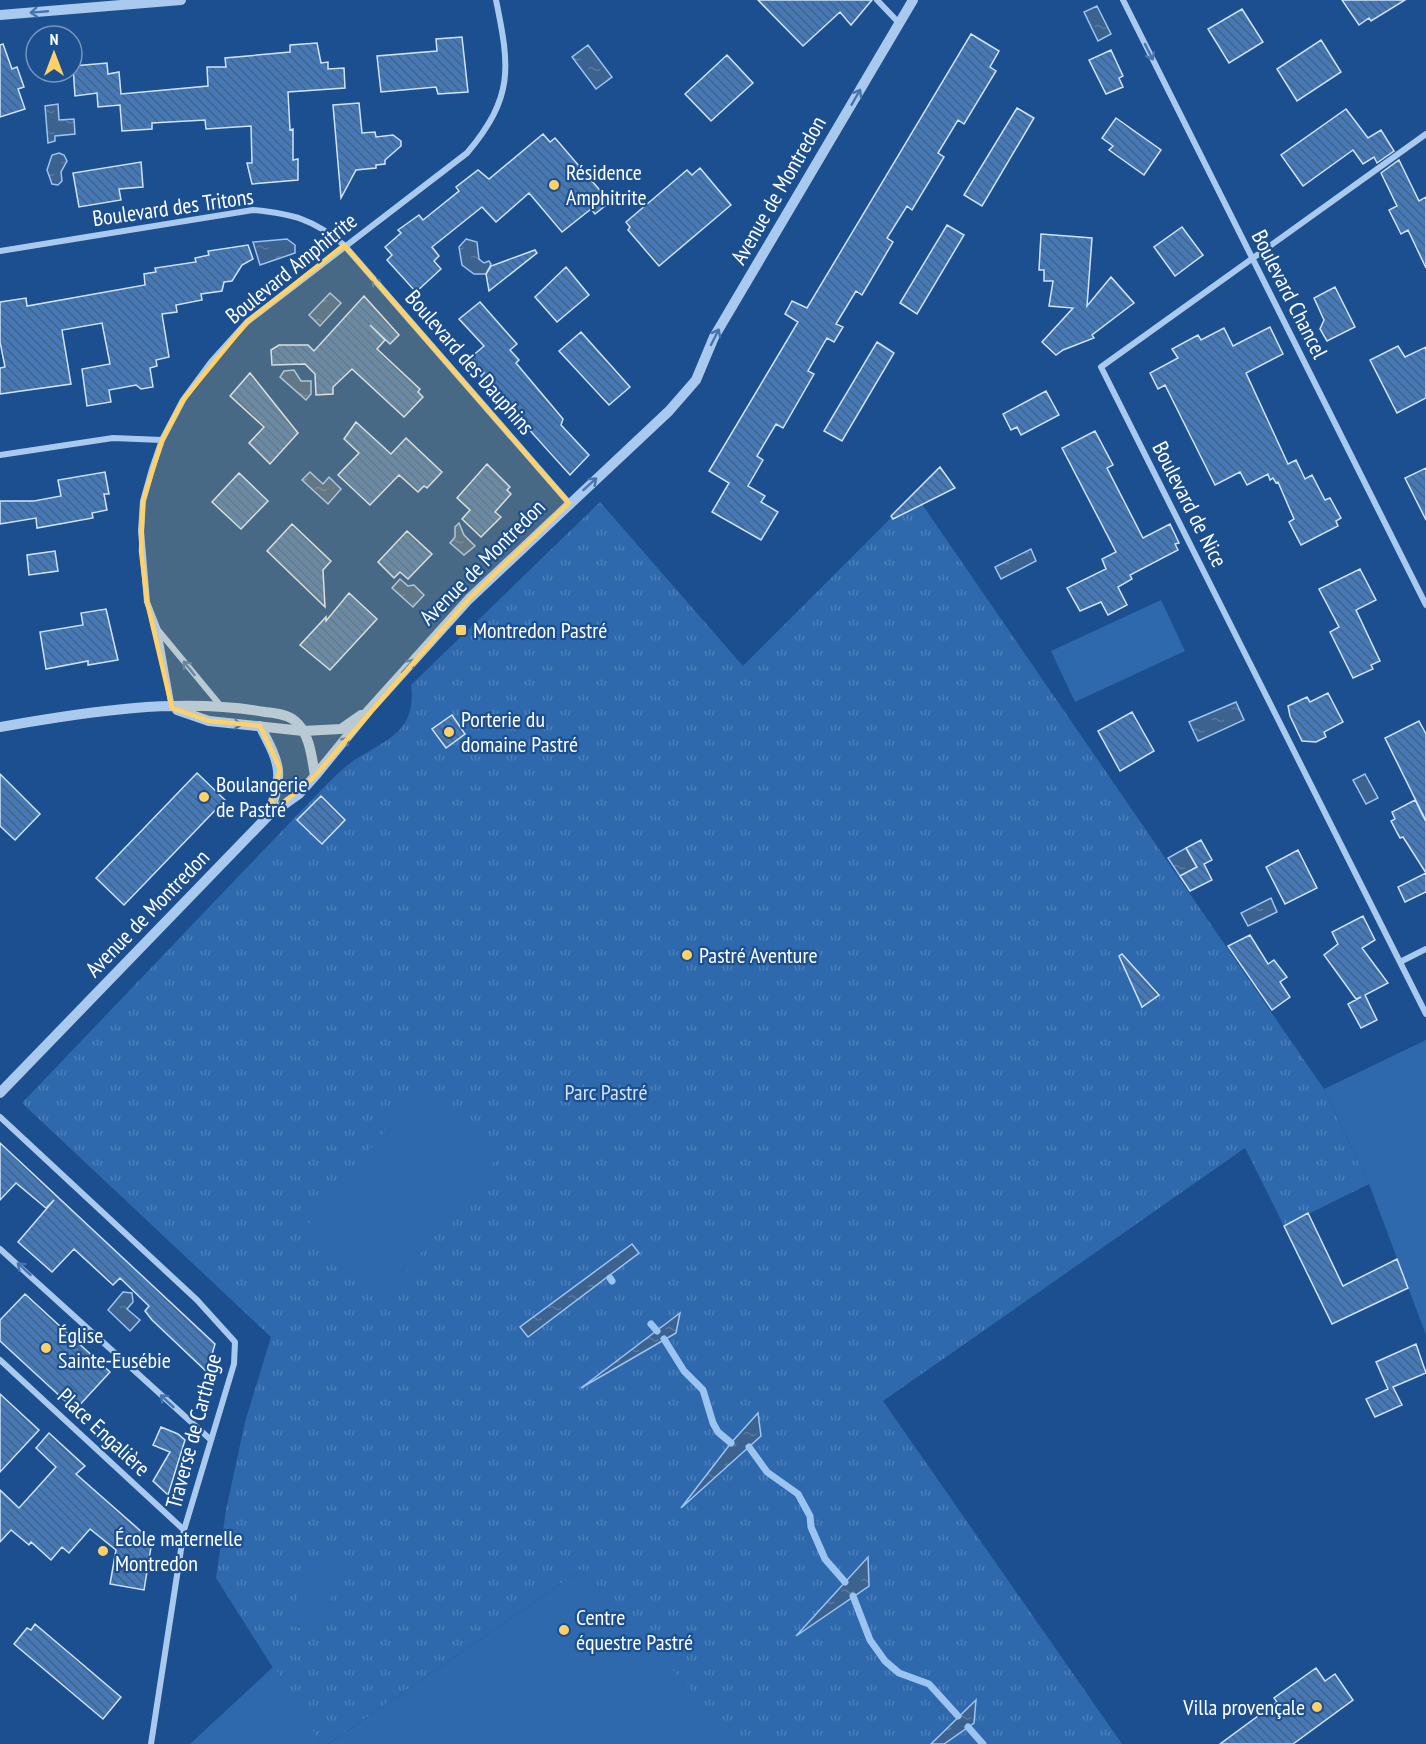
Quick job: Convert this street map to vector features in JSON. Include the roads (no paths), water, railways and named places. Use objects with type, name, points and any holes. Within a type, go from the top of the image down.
[{"type":"street","points":[[0,15],[181,0]]},
{"type":"street","name":"Boulevard Amphitrite","points":[[172,708],[158,630],[147,602],[141,531],[143,501],[162,440],[183,400],[211,362],[247,322],[344,245],[467,153],[496,114],[503,86],[506,54],[496,0]]},
{"type":"street","points":[[877,0],[899,23]]},
{"type":"street","name":"Avenue de Montredon","points":[[0,1093],[268,816],[299,794],[369,710],[469,599],[669,411],[696,380],[714,337],[912,0]]},
{"type":"street","name":"Boulevard Chancel","points":[[1122,0],[1426,605]]},
{"type":"street","name":"Boulevard de Nice","points":[[1426,134],[1101,367],[1426,1014]]},
{"type":"street","name":"Boulevard des Tritons","points":[[0,251],[254,210],[293,214],[325,229],[344,245]]},
{"type":"street","name":"Boulevard des Dauphins","points":[[344,245],[569,503]]},
{"type":"street","points":[[0,455],[113,438],[162,440]]},
{"type":"street","name":"Boulevard Amphitrite","points":[[158,630],[220,705]]},
{"type":"street","points":[[0,727],[74,714],[220,705],[282,714],[295,720],[303,731],[315,776]]},
{"type":"street","points":[[172,708],[209,721],[303,731],[341,729],[369,710]]},
{"type":"street","points":[[260,726],[280,769],[279,787],[268,816]]},
{"type":"street","points":[[1400,962],[1426,949]]},
{"type":"street","name":"Traverse de Carthage","points":[[0,1117],[197,1300],[235,1342],[234,1364],[184,1530],[151,1744]]},
{"type":"street","points":[[0,1249],[211,1440]]},
{"type":"street","name":"Place Engalière","points":[[0,1360],[184,1530]]},
{"type":"water","points":[[1097,6],[1111,34],[1098,41],[1084,12]]},
{"type":"water","points":[[588,45],[612,77],[596,89],[572,57]]},
{"type":"water","points":[[58,104],[59,120],[74,119],[75,134],[55,136],[55,141],[48,143],[45,106]]},
{"type":"water","points":[[59,153],[64,155],[67,161],[61,172],[62,181],[58,185],[52,184],[47,170],[52,155]]},
{"type":"water","points":[[287,239],[295,245],[295,253],[260,265],[253,242]]},
{"type":"water","points":[[466,239],[477,242],[479,259],[484,263],[489,261],[491,264],[486,274],[474,274],[462,265],[459,247]]},
{"type":"water","points":[[330,293],[341,303],[320,326],[309,315]]},
{"type":"water","points":[[294,370],[301,381],[311,381],[311,394],[306,400],[280,377],[284,371]]},
{"type":"water","points":[[310,472],[323,484],[329,477],[341,489],[328,504],[302,480]]},
{"type":"water","points":[[459,523],[464,535],[475,546],[464,555],[450,543],[455,537],[455,527]]},
{"type":"water","points":[[1031,549],[1036,561],[1001,579],[995,567]]},
{"type":"water","points":[[400,579],[408,586],[414,585],[424,595],[413,607],[392,588]]},
{"type":"water","points":[[1236,702],[1244,720],[1198,741],[1189,722]]},
{"type":"water","points":[[1365,774],[1378,798],[1366,804],[1353,780]]},
{"type":"water","points":[[1186,848],[1197,867],[1180,876],[1168,858]]},
{"type":"water","points":[[1271,898],[1277,912],[1248,926],[1241,913]]},
{"type":"water","points":[[632,1244],[639,1253],[528,1337],[520,1327]]},
{"type":"water","points":[[123,1292],[132,1293],[133,1302],[127,1309],[140,1320],[130,1331],[108,1310]]},
{"type":"water","points":[[680,1313],[676,1333],[581,1388]]},
{"type":"water","points":[[758,1413],[761,1436],[681,1508],[731,1443]]},
{"type":"water","points":[[868,1557],[869,1586],[796,1636]]},
{"type":"water","points":[[976,1700],[974,1723],[944,1744],[931,1744]]},
{"type":"waterway","points":[[651,1324],[657,1331]]},
{"type":"waterway","points":[[664,1339],[684,1371],[703,1390],[713,1423],[718,1432],[731,1443]]},
{"type":"waterway","points":[[749,1447],[767,1472],[798,1494],[810,1516],[811,1527],[825,1559],[845,1582]]},
{"type":"waterway","points":[[853,1596],[870,1640],[885,1661],[899,1673],[929,1684],[958,1716]]},
{"type":"waterway","points":[[968,1727],[983,1744]]},
{"type":"place","name":"Résidence Amphitrite","points":[[554,185]]},
{"type":"place","name":"Montredon Pastré","points":[[461,630]]},
{"type":"place","name":"Porterie du domaine Pastré","points":[[449,732]]},
{"type":"place","name":"Boulangerie de Pastré","points":[[204,797]]},
{"type":"place","name":"Pastré Aventure","points":[[687,955]]},
{"type":"place","name":"Église Sainte-Eusébie","points":[[46,1348]]},
{"type":"place","name":"École maternelle Montredon","points":[[103,1551]]},
{"type":"place","name":"Centre équestre Pastré","points":[[564,1630]]},
{"type":"place","name":"Villa provençale","points":[[1317,1707]]},
{"type":"park label","name":"Parc Pastré","points":[[606,1092]]}]
